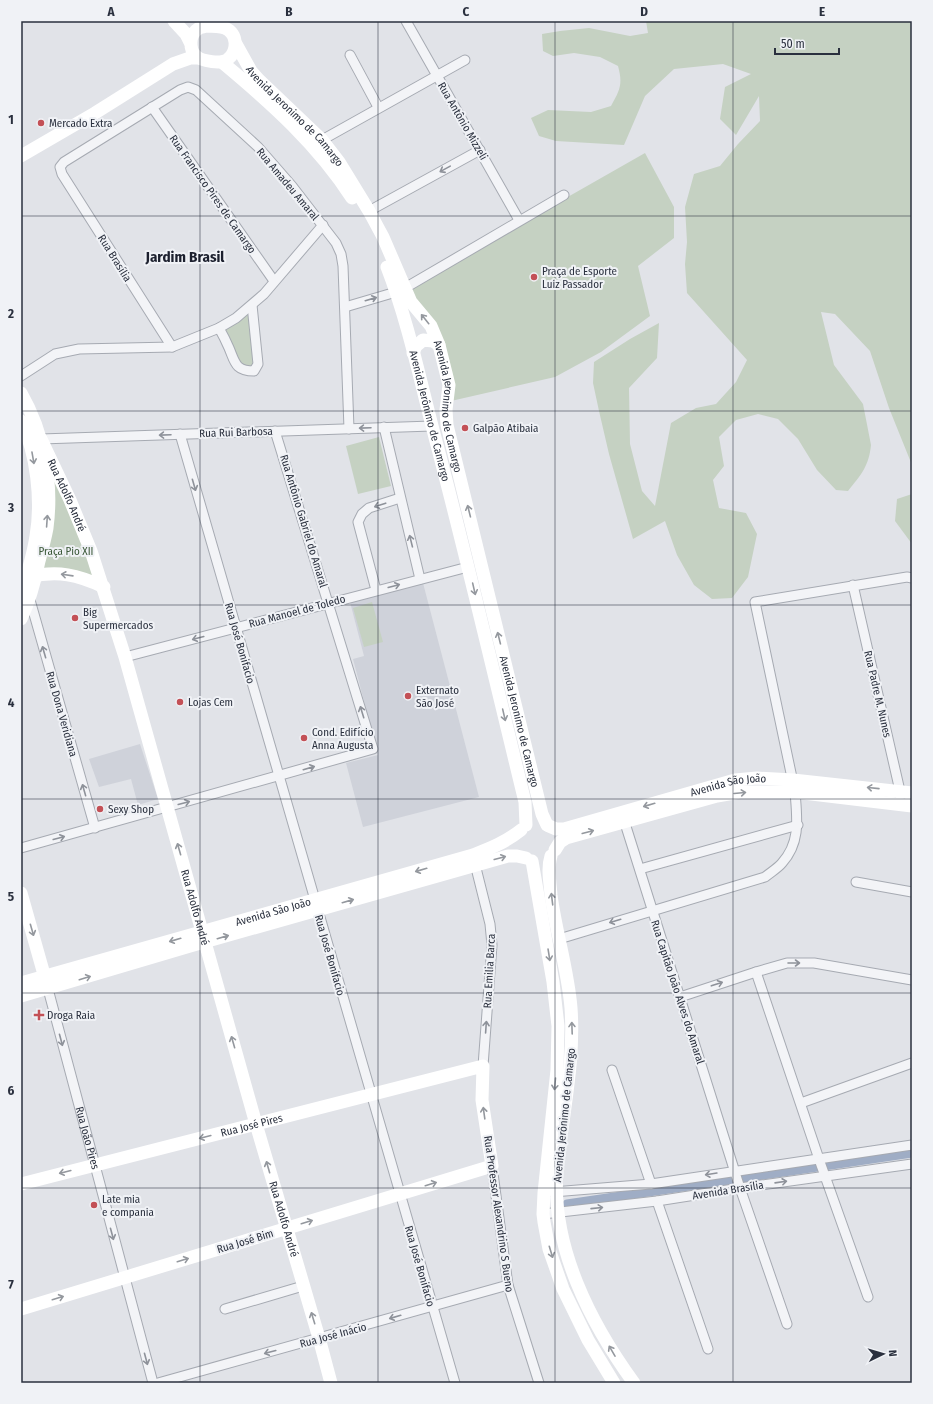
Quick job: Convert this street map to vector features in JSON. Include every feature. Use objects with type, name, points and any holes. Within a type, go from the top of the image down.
[{"type":"main road","points":[[174,21],[186,34],[197,58]]},
{"type":"main road","points":[[21,156],[95,113],[173,64],[190,58],[223,63],[228,60],[234,52],[234,39],[226,28],[209,23],[197,29],[192,36],[191,44],[173,64]]},
{"type":"main road","name":"Avenida Jeronimo de Camargo","points":[[234,39],[251,70],[259,80],[322,140],[339,162],[383,236],[400,290],[431,326],[439,345],[449,385],[446,410],[447,425],[542,814],[548,825]]},
{"type":"main road","name":"Avenida Jerônimo de Camargo","points":[[223,63],[290,122],[328,165],[363,217],[400,290],[413,352],[468,567],[524,802],[523,827]]},
{"type":"main road","points":[[413,352],[416,346],[423,340],[433,341],[439,345]]},
{"type":"main road","points":[[21,393],[28,404],[41,439],[49,497],[47,529],[28,576]]},
{"type":"main road","points":[[425,399],[432,404],[440,404],[447,399]]},
{"type":"main road","points":[[21,421],[31,449],[38,497],[36,537],[21,619]]},
{"type":"main road","name":"Rua Adolfo André","points":[[41,439],[70,500],[104,587],[256,1124],[319,1338],[330,1383]]},
{"type":"main road","points":[[28,576],[50,573],[67,574],[85,578],[104,587]]},
{"type":"main road","name":"Avenida São João","points":[[553,853],[560,842],[566,838],[623,818],[675,803],[735,780],[757,778],[794,786],[906,799]]},
{"type":"main road","name":"Avenida São João","points":[[548,825],[556,828],[564,828],[623,818]]},
{"type":"main road","points":[[536,822],[548,825],[556,837],[553,853],[545,860],[529,860],[521,854],[518,848],[518,835],[523,827],[536,822]]},
{"type":"main road","name":"Avenida São João","points":[[474,860],[510,839],[523,827]]},
{"type":"main road","name":"Avenida Jerônimo de Camargo","points":[[553,853],[548,873],[553,908],[570,995],[572,1036],[557,1171],[543,1214],[549,1248],[563,1289],[588,1340],[614,1383]]},
{"type":"main road","name":"Avenida São João","points":[[21,996],[46,983],[474,860],[517,856],[529,860]]},
{"type":"main road","name":"Avenida Jerônimo de Camargo","points":[[529,860],[553,982],[558,1026],[550,1192],[558,1212],[571,1268],[577,1284],[588,1308],[617,1359],[634,1383]]},
{"type":"main road","name":"Rua João Pires","points":[[21,892],[46,983]]},
{"type":"main road","name":"Avenida São João","points":[[21,983],[46,983]]},
{"type":"main road","name":"Rua José Pires","points":[[21,1184],[483,1066]]},
{"type":"main road","name":"Rua Professor Alexandrino S Bueno","points":[[483,1066],[482,1100],[492,1166]]},
{"type":"main road","name":"Rua José Bim","points":[[21,1309],[492,1166]]},
{"type":"street","points":[[231,21],[234,39]]},
{"type":"street","name":"Rua Antônio Mizzeli","points":[[406,21],[519,220]]},
{"type":"street","points":[[350,55],[378,107]]},
{"type":"street","points":[[322,140],[378,107],[465,60]]},
{"type":"street","name":"Rua Amadeu Amaral","points":[[152,107],[180,90],[188,87],[196,90],[258,147],[292,186],[336,243],[344,266],[349,429]]},
{"type":"street","name":"Rua Brasília","points":[[152,107],[64,162],[60,167],[62,174],[172,347]]},
{"type":"street","name":"Rua Francisco Pires de Camargo","points":[[152,107],[274,281]]},
{"type":"street","points":[[369,211],[480,150]]},
{"type":"street","points":[[345,307],[400,290],[564,195]]},
{"type":"street","points":[[21,376],[55,354],[79,350],[172,347],[219,328],[236,318],[264,294],[323,226]]},
{"type":"street","points":[[219,328],[230,350],[234,363],[241,369],[254,371],[258,364],[252,305]]},
{"type":"street","name":"Rua Rui Barbosa","points":[[41,439],[432,426]]},
{"type":"street","points":[[384,428],[420,578]]},
{"type":"street","name":"Rua Antônio Gabriel do Amaral","points":[[275,431],[373,750],[279,776]]},
{"type":"street","name":"Rua José Bonifacio","points":[[180,434],[455,1383]]},
{"type":"street","points":[[376,590],[358,522],[362,514],[369,508],[400,498]]},
{"type":"street","name":"Rua Manoel de Toledo","points":[[125,657],[420,578],[468,567]]},
{"type":"street","points":[[559,939],[765,877],[782,864],[793,848],[798,824],[794,786],[755,602],[853,585],[906,577],[912,578]]},
{"type":"street","name":"Rua Padre M. Nunes","points":[[853,585],[906,799]]},
{"type":"street","name":"Rua Dona Veridiana","points":[[25,597],[95,828]]},
{"type":"street","points":[[21,848],[279,776]]},
{"type":"street","name":"Rua Capitão João Alves do Amaral","points":[[623,818],[735,1172],[787,1324]]},
{"type":"street","points":[[640,869],[798,824]]},
{"type":"street","name":"Rua Emilia Barca","points":[[474,860],[490,924],[492,944],[483,1066]]},
{"type":"street","points":[[856,882],[912,892]]},
{"type":"street","points":[[680,996],[787,963],[814,963],[912,980]]},
{"type":"street","points":[[756,972],[868,1297]]},
{"type":"street","name":"Rua João Pires","points":[[46,983],[153,1383]]},
{"type":"street","points":[[801,1103],[912,1063]]},
{"type":"street","points":[[612,1070],[651,1184]]},
{"type":"street","name":"Avenida Brasília","points":[[543,1214],[657,1201],[740,1186],[912,1145]]},
{"type":"street","name":"Avenida Brasília","points":[[550,1192],[651,1184],[735,1172],[822,1167],[912,1165]]},
{"type":"street","name":"Rua Professor Alexandrino S Bueno","points":[[492,1166],[508,1286],[539,1383]]},
{"type":"street","points":[[657,1201],[708,1349]]},
{"type":"street","points":[[225,1309],[303,1286]]},
{"type":"street","name":"Rua José Inácio","points":[[158,1383],[508,1286]]},
{"type":"shaded area","name":"Externato São José","points":[[423,583],[479,797],[363,827],[346,763],[378,755],[353,659],[364,656],[350,602]]},
{"type":"shaded area","points":[[140,744],[158,799],[138,805],[131,779],[99,787],[89,759]]},
{"type":"green space","points":[[646,21],[912,21],[912,465],[889,408],[870,351],[835,314],[821,312],[834,365],[863,404],[871,445],[868,459],[860,475],[848,491],[836,490],[817,470],[798,439],[778,419],[758,414],[736,420],[719,437],[724,466],[713,480],[719,508],[746,513],[757,534],[748,577],[732,598],[712,599],[694,585],[677,555],[665,521],[633,539],[609,454],[593,383],[594,362],[630,339],[659,323],[657,358],[629,388],[630,444],[642,491],[655,506],[671,423],[696,408],[716,404],[736,382],[747,360],[687,293],[685,264],[687,242],[685,207],[694,174],[720,166],[760,121],[759,96],[736,135],[720,119],[725,87],[751,74],[723,64],[674,69],[645,96],[624,145],[556,141],[539,136],[531,118],[548,110],[591,112],[611,106],[620,87],[618,66],[600,57],[574,53],[553,56],[543,51],[542,34],[589,28],[630,36],[648,33]]},
{"type":"green space","name":"Praça de Esporte Luiz Passador","points":[[645,153],[674,207],[674,238],[638,266],[650,316],[601,352],[555,377],[451,401],[454,384],[408,288]]},
{"type":"green space","points":[[252,307],[257,363],[253,367],[241,367],[221,329]]},
{"type":"green space","points":[[379,437],[391,486],[358,494],[346,446]]},
{"type":"green space","name":"Praça Pio XII","points":[[44,448],[101,584],[39,574]]},
{"type":"green space","points":[[912,494],[912,544],[895,521],[897,499]]},
{"type":"green space","points":[[372,602],[383,642],[364,647],[353,608]]},
{"type":"waterway","points":[[567,1204],[912,1153]]},
{"type":"place","name":"Mercado Extra","points":[[41,123]]},
{"type":"place","name":"Praça de Esporte Luiz Passador","points":[[534,277]]},
{"type":"place","name":"Galpão Atibaia","points":[[465,428]]},
{"type":"place","name":"Big Supermercados","points":[[75,618]]},
{"type":"place","name":"Externato São José","points":[[408,696]]},
{"type":"place","name":"Lojas Cem","points":[[180,702]]},
{"type":"place","name":"Cond. Edifício Anna Augusta","points":[[304,738]]},
{"type":"place","name":"Sexy Shop","points":[[100,809]]},
{"type":"place","name":"Droga Raia","points":[[39,1015]]},
{"type":"place","name":"Late mia e compania","points":[[94,1205]]},
{"type":"district","name":"Jardim Brasil","points":[[185,257]]}]
